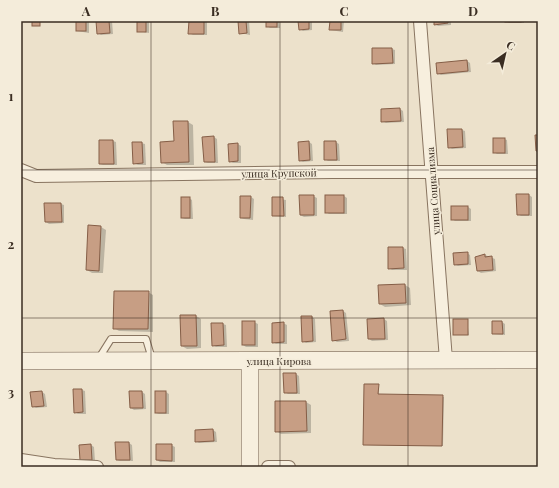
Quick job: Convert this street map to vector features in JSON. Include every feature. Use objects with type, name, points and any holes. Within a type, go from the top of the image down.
[{"type":"main road","name":"улица Кирова","points":[[21,361],[538,360]]},
{"type":"main road","points":[[250,361],[250,467]]},
{"type":"street","name":"улица Социализма","points":[[420,21],[446,360]]},
{"type":"street","name":"улица Крупской","points":[[21,170],[36,176],[538,172]]},
{"type":"street","points":[[21,460],[54,465],[97,467]]},
{"type":"street","points":[[268,467],[289,467]]},
{"type":"building","points":[[32,21],[40,21],[40,26],[32,26]]},
{"type":"building","points":[[76,21],[86,21],[86,31],[76,31]]},
{"type":"building","points":[[96,21],[109,21],[110,33],[97,34]]},
{"type":"building","points":[[137,21],[146,21],[146,32],[137,32]]},
{"type":"building","points":[[189,21],[204,21],[204,34],[188,34]]},
{"type":"building","points":[[238,21],[246,21],[247,33],[239,34]]},
{"type":"building","points":[[266,21],[277,21],[277,27],[266,27]]},
{"type":"building","points":[[298,21],[309,21],[309,29],[299,30]]},
{"type":"building","points":[[330,21],[341,21],[341,30],[329,30]]},
{"type":"building","points":[[434,21],[448,21],[448,23],[434,25]]},
{"type":"building","points":[[521,21],[521,22],[505,22]]},
{"type":"building","points":[[372,48],[392,48],[393,63],[372,64]]},
{"type":"building","points":[[467,60],[468,71],[437,74],[436,63]]},
{"type":"building","points":[[400,108],[401,121],[381,122],[381,109]]},
{"type":"building","points":[[173,121],[188,121],[189,162],[161,163],[160,142],[174,141]]},
{"type":"building","points":[[447,129],[462,129],[463,147],[448,148]]},
{"type":"building","points":[[535,135],[538,135],[538,151],[536,151]]},
{"type":"building","points":[[214,136],[215,162],[204,162],[202,137]]},
{"type":"building","points":[[493,138],[505,138],[505,153],[493,153]]},
{"type":"building","points":[[99,140],[113,140],[114,164],[99,164]]},
{"type":"building","points":[[309,141],[310,160],[299,161],[298,142]]},
{"type":"building","points":[[324,141],[336,141],[337,160],[324,160]]},
{"type":"building","points":[[132,142],[142,142],[143,163],[133,164]]},
{"type":"building","points":[[238,143],[238,161],[229,162],[228,144]]},
{"type":"building","points":[[516,194],[529,194],[529,215],[517,215]]},
{"type":"building","points":[[299,195],[314,195],[314,215],[300,215]]},
{"type":"building","points":[[325,195],[344,195],[344,213],[325,213]]},
{"type":"building","points":[[240,196],[251,196],[250,218],[240,218]]},
{"type":"building","points":[[181,197],[190,197],[190,218],[181,218]]},
{"type":"building","points":[[272,197],[283,197],[284,216],[272,216]]},
{"type":"building","points":[[44,203],[61,203],[62,222],[45,222]]},
{"type":"building","points":[[451,206],[468,206],[468,220],[451,220]]},
{"type":"building","points":[[88,225],[101,226],[99,271],[86,270]]},
{"type":"building","points":[[388,247],[403,247],[404,268],[388,269]]},
{"type":"building","points":[[468,252],[468,264],[454,265],[453,253]]},
{"type":"building","points":[[485,254],[485,257],[492,256],[493,270],[477,271],[475,257]]},
{"type":"building","points":[[405,284],[406,303],[379,304],[378,285]]},
{"type":"building","points":[[114,291],[149,291],[148,329],[113,329]]},
{"type":"building","points":[[343,310],[346,339],[332,341],[330,311]]},
{"type":"building","points":[[180,315],[196,315],[197,346],[181,346]]},
{"type":"building","points":[[301,316],[312,316],[313,341],[302,342]]},
{"type":"building","points":[[384,318],[385,339],[368,339],[367,319]]},
{"type":"building","points":[[453,319],[468,319],[468,335],[453,335]]},
{"type":"building","points":[[242,321],[255,321],[255,345],[242,345]]},
{"type":"building","points":[[492,321],[502,321],[503,334],[492,334]]},
{"type":"building","points":[[284,322],[284,342],[272,343],[272,323]]},
{"type":"building","points":[[211,323],[223,323],[224,345],[212,346]]},
{"type":"building","points":[[283,373],[296,373],[297,393],[284,393]]},
{"type":"building","points":[[364,384],[379,384],[378,394],[443,395],[442,446],[363,445]]},
{"type":"building","points":[[73,389],[82,389],[83,412],[74,413]]},
{"type":"building","points":[[42,391],[44,406],[32,407],[30,392]]},
{"type":"building","points":[[129,391],[142,391],[143,408],[130,408]]},
{"type":"building","points":[[155,391],[166,391],[166,413],[155,413]]},
{"type":"building","points":[[275,401],[306,401],[307,431],[275,432]]},
{"type":"building","points":[[213,429],[214,441],[195,442],[195,430]]},
{"type":"building","points":[[115,442],[129,442],[130,460],[116,460]]},
{"type":"building","points":[[91,444],[92,460],[80,460],[79,445]]},
{"type":"building","points":[[156,444],[172,444],[172,461],[156,460]]}]
